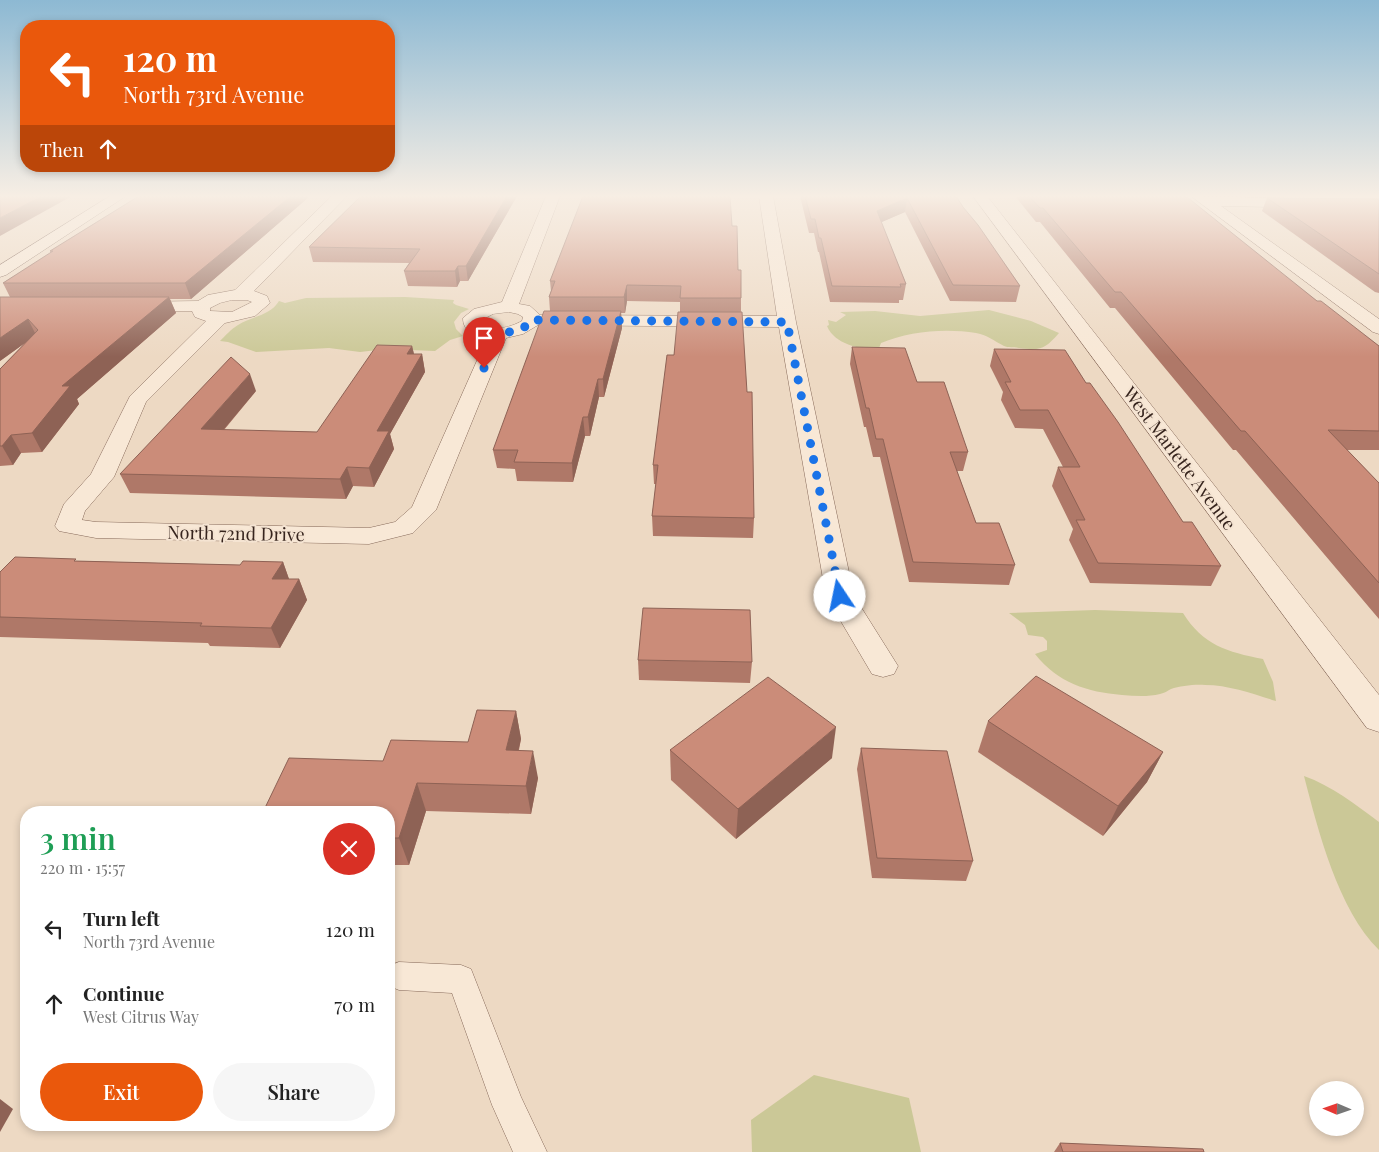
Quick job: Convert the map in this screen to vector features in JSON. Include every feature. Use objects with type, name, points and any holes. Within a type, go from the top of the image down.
[{"type":"street","points":[[0,272],[35,250]]},
{"type":"street","points":[[241,294],[286,250]]},
{"type":"street","points":[[509,307],[532,250]]},
{"type":"street","points":[[775,250],[787,322],[840,596],[884,666]]},
{"type":"street","name":"West Marlette Avenue","points":[[1021,250],[1379,719]]},
{"type":"street","points":[[1272,250],[1379,328]]},
{"type":"street","points":[[115,306],[202,306],[222,297],[241,294],[257,297],[261,300],[261,304],[251,312],[220,318],[201,313],[202,306]]},
{"type":"street","points":[[532,320],[532,316],[529,313],[509,307],[483,311],[472,318],[471,322],[475,329],[499,333],[517,330],[532,320],[787,322]]},
{"type":"street","name":"North 72nd Drive","points":[[220,318],[137,400],[102,477],[74,509],[68,526],[96,530],[369,536],[404,528],[423,510],[499,333]]},
{"type":"lane","points":[[399,976],[461,979],[508,1105],[530,1152]]},
{"type":"shaded area","points":[[405,297],[454,300],[453,303],[456,305],[469,309],[461,313],[454,322],[456,329],[463,336],[450,340],[435,351],[386,349],[360,352],[329,348],[256,352],[220,341],[235,327],[266,313],[279,301],[285,303],[306,298]]},
{"type":"shaded area","points":[[989,310],[1031,321],[1059,333],[1046,346],[1033,349],[1006,347],[976,333],[940,331],[915,333],[881,343],[878,351],[848,344],[836,338],[827,326],[829,325],[828,320],[836,322],[846,315],[840,312],[875,311],[920,316]]},
{"type":"shaded area","points":[[1095,610],[1183,613],[1199,633],[1208,640],[1227,650],[1263,659],[1273,682],[1276,701],[1241,690],[1214,685],[1183,686],[1162,694],[1146,696],[1109,694],[1085,688],[1063,679],[1044,664],[1035,654],[1047,650],[1047,641],[1043,637],[1028,635],[1025,625],[1009,613]]},
{"type":"shaded area","points":[[1304,776],[1334,790],[1379,822],[1379,950],[1352,914],[1341,892],[1323,844]]},
{"type":"shaded area","points":[[814,1075],[909,1098],[921,1152],[752,1152],[751,1120]]},
{"type":"building","points":[[225,250],[185,283],[3,283],[53,251],[50,251]]},
{"type":"building","points":[[419,250],[476,250],[466,266],[458,266],[455,271],[404,271]]},
{"type":"building","points":[[562,250],[738,250],[738,270],[741,270],[741,298],[680,298],[681,286],[627,285],[624,297],[549,297],[555,281],[550,281]]},
{"type":"building","points":[[824,250],[892,250],[906,284],[900,284],[901,287],[832,286]]},
{"type":"building","points":[[934,250],[995,250],[1020,286],[953,285]]},
{"type":"building","points":[[1079,250],[1253,250],[1317,301],[1321,301],[1379,346],[1379,431],[1328,430],[1379,483],[1379,583],[1245,431],[1241,431],[1121,292],[1115,292]]},
{"type":"building","points":[[1343,250],[1379,250],[1379,274]]},
{"type":"building","points":[[0,297],[169,297],[62,386],[70,386],[32,433],[11,435],[0,446],[0,369],[38,330],[28,319],[0,338]]},
{"type":"building","points":[[544,311],[621,311],[603,379],[598,379],[588,417],[583,417],[572,463],[514,462],[518,450],[493,450]]},
{"type":"building","points":[[678,312],[742,312],[747,392],[752,392],[754,518],[652,516],[658,465],[653,465],[667,355],[674,355]]},
{"type":"building","points":[[377,345],[412,346],[407,354],[422,354],[377,431],[389,431],[369,468],[347,467],[340,479],[120,474],[231,357],[250,374],[201,429],[317,432]]},
{"type":"building","points":[[852,347],[905,348],[917,382],[944,382],[968,452],[950,452],[976,523],[999,523],[1015,565],[913,562],[883,439],[876,439],[869,408],[866,408]]},
{"type":"building","points":[[994,349],[1065,350],[1086,383],[1090,383],[1118,422],[1183,522],[1192,522],[1221,566],[1098,563],[1076,520],[1085,520],[1058,467],[1080,467],[1048,410],[1020,410],[1005,382],[1011,382]]},
{"type":"building","points":[[15,557],[76,559],[74,561],[240,565],[243,561],[283,562],[272,579],[299,579],[271,628],[200,626],[202,623],[0,617],[0,572]]},
{"type":"building","points":[[643,608],[750,610],[752,662],[638,660]]},
{"type":"building","points":[[1036,676],[1163,752],[1118,806],[988,721]]},
{"type":"building","points":[[768,677],[836,727],[738,809],[670,750]]},
{"type":"building","points":[[477,710],[516,711],[506,750],[533,751],[526,786],[417,783],[399,838],[395,838],[395,806],[266,806],[289,758],[383,761],[391,740],[468,742]]},
{"type":"building","points":[[861,748],[947,751],[973,861],[877,858]]},
{"type":"building","points":[[1060,1143],[1203,1149],[1204,1152],[1063,1152]]},
{"type":"route","points":[[484,368],[499,333],[517,330],[530,324],[532,320],[787,322],[840,596]]}]
